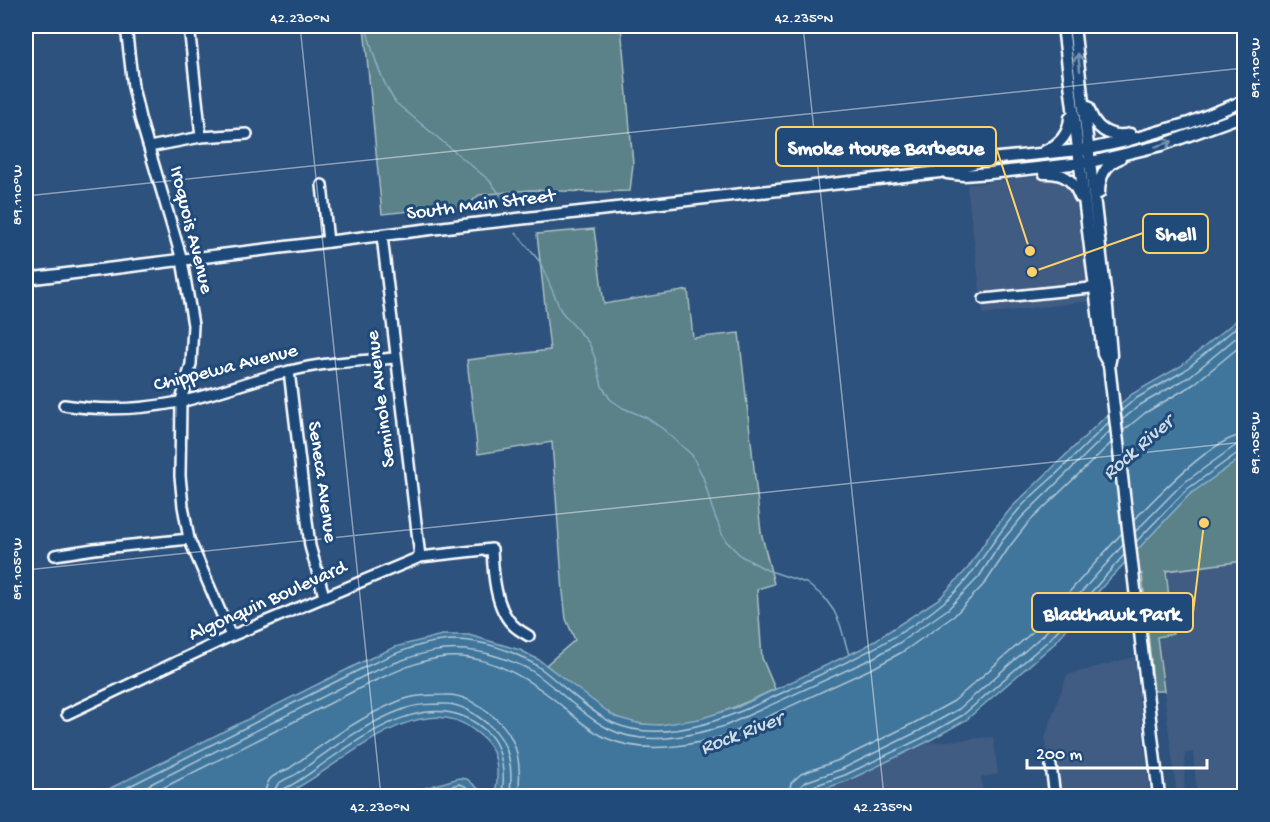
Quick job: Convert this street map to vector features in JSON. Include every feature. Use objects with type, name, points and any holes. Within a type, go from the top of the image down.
[{"type":"main road","points":[[1062,26],[1083,149],[1091,162],[1101,285],[1111,355],[1109,365],[1159,796]]},
{"type":"main road","points":[[1032,154],[1054,147],[1066,135],[1068,129],[1070,114],[1062,26]]},
{"type":"main road","points":[[1074,26],[1082,83],[1083,149],[1079,163],[1086,216],[1101,285]]},
{"type":"main road","points":[[1082,83],[1092,120],[1101,130],[1111,134],[1124,135],[1179,119],[1209,115]]},
{"type":"main road","name":"South Main Street","points":[[26,279],[940,172],[974,162],[1083,149],[1158,132],[1245,101]]},
{"type":"main road","name":"South Main Street","points":[[940,172],[964,175],[1091,162],[1162,145],[1245,115]]},
{"type":"main road","points":[[1101,285],[1106,258],[1099,194],[1100,180],[1108,165],[1128,154]]},
{"type":"main road","points":[[964,175],[982,179],[1047,173],[1063,174],[1073,183],[1078,192],[1086,216]]},
{"type":"street","name":"Iroquois Avenue","points":[[126,26],[140,118],[183,260],[193,325],[191,364],[181,401],[180,476],[183,506],[189,539],[231,636]]},
{"type":"street","points":[[189,26],[201,137]]},
{"type":"street","points":[[149,147],[201,137],[247,134]]},
{"type":"street","points":[[322,185],[328,242]]},
{"type":"street","name":"Seminole Avenue","points":[[382,236],[420,557]]},
{"type":"street","points":[[984,299],[1101,285]]},
{"type":"street","name":"Chippewa Avenue","points":[[64,405],[82,408],[149,407],[181,401],[322,364],[395,358]]},
{"type":"street","name":"Seneca Avenue","points":[[289,371],[310,546],[324,596]]},
{"type":"street","points":[[55,555],[189,539]]},
{"type":"street","name":"Algonquin Boulevard","points":[[67,714],[231,636],[420,557],[492,549],[496,586],[506,617],[514,627],[529,636]]},
{"type":"street","points":[[1051,766],[1055,796]]},
{"type":"shaded area","points":[[1047,175],[1061,179],[1072,190],[1090,301],[983,314],[967,185]]},
{"type":"shaded area","points":[[1244,561],[1244,796],[1197,796],[1193,752],[1185,753],[1184,795],[1177,796],[1157,636],[1173,634],[1166,571]]},
{"type":"shaded area","points":[[1134,657],[1150,796],[1052,796],[1045,737],[1067,675]]},
{"type":"shaded area","points":[[993,737],[998,774],[981,777],[983,796],[803,796],[847,781],[925,743]]},
{"type":"green space","points":[[364,26],[621,26],[633,164],[630,191],[530,190],[479,195],[462,211],[440,208],[382,214]]},
{"type":"green space","points":[[594,229],[604,304],[688,290],[693,338],[739,333],[761,532],[774,584],[757,589],[762,658],[775,689],[738,706],[697,720],[676,724],[635,723],[616,717],[590,700],[546,665],[575,640],[566,619],[552,442],[478,454],[467,360],[550,350],[537,234]]},
{"type":"green space","points":[[1244,456],[1244,561],[1166,571],[1173,634],[1157,637],[1164,691],[1154,691],[1142,574],[1138,575],[1135,552],[1190,494]]},
{"type":"water","name":"Rock River","points":[[1244,314],[1244,456],[1190,494],[1104,585],[1054,644],[966,720],[847,781],[803,796],[493,796],[497,781],[495,757],[482,736],[449,718],[425,718],[374,738],[301,786],[281,796],[95,796],[362,662],[395,647],[442,635],[469,635],[520,650],[539,660],[615,717],[641,724],[660,725],[699,719],[738,707],[865,647],[940,598],[968,568],[991,533],[1012,507],[1104,418],[1132,394],[1181,366]]},
{"type":"water","points":[[459,778],[467,779],[487,796],[398,796]]},
{"type":"waterway","points":[[366,26],[377,66],[396,103],[490,181],[510,208]]},
{"type":"waterway","points":[[516,233],[540,262],[561,311],[589,343],[602,386],[610,399],[623,408],[647,418],[692,455],[703,477],[712,508],[726,541],[741,556],[767,570],[806,583],[824,597],[840,624],[849,655]]},
{"type":"place","name":"Smoke House Barbecue","points":[[1030,251]]},
{"type":"place","name":"Shell","points":[[1032,272]]},
{"type":"place","name":"Blackhawk Park","points":[[1204,523]]}]
